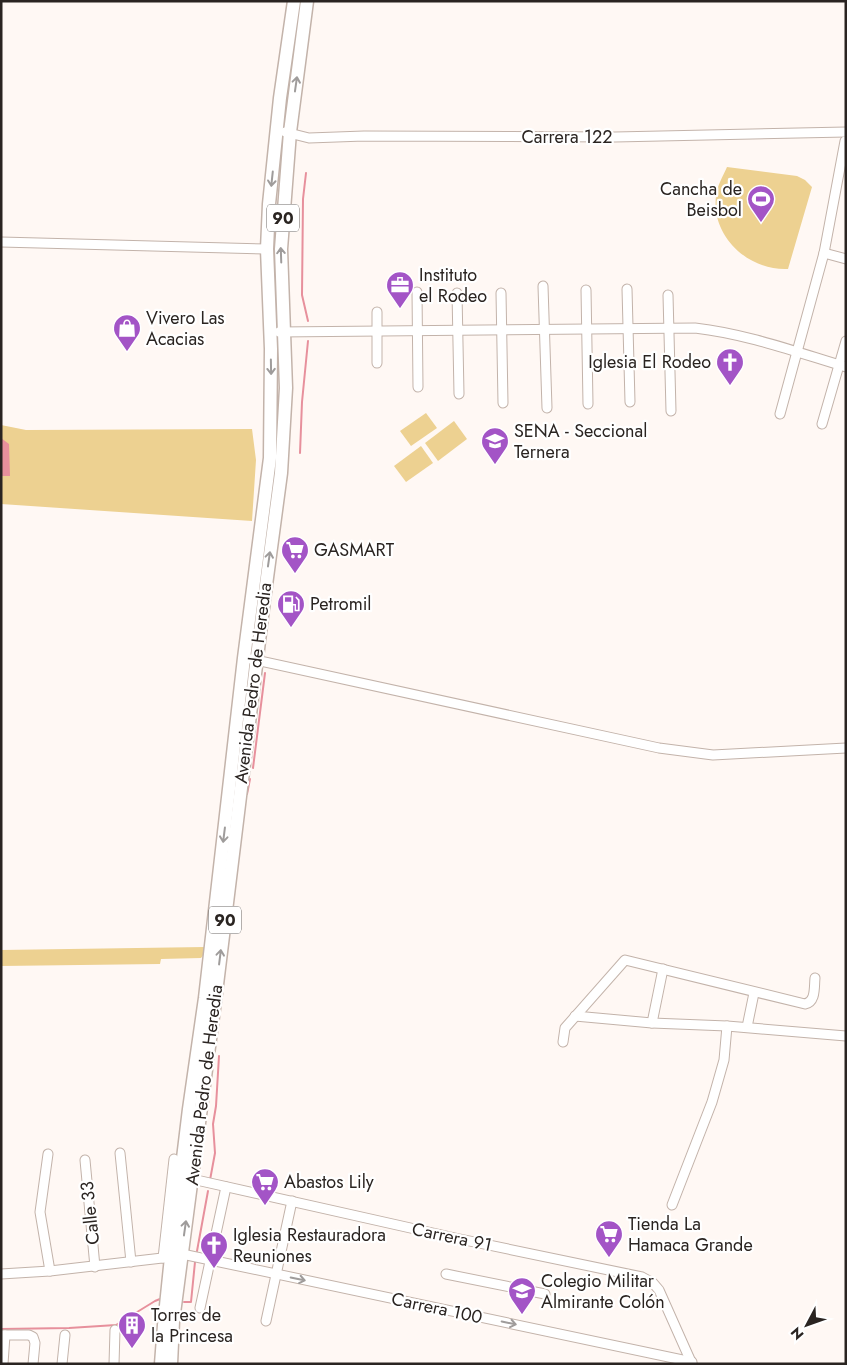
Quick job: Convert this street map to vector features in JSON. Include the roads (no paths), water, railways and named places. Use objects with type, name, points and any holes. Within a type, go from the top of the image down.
[{"type":"highway","name":"Avenida Pedro de Heredia","points":[[171,1364],[173,1321],[172,1256],[192,1179],[250,659],[270,449],[271,332],[267,249],[269,204],[276,131],[294,1]]},
{"type":"highway","name":"Avenida Pedro de Heredia","points":[[161,1364],[189,1109],[250,659],[281,473],[286,388],[281,249],[290,132],[307,1]]},
{"type":"street","name":"Carrera 122","points":[[276,131],[290,132],[309,138],[364,136],[615,137],[846,132]]},
{"type":"street","points":[[780,414],[824,253],[846,141]]},
{"type":"street","points":[[1,242],[267,249]]},
{"type":"street","points":[[824,253],[846,259]]},
{"type":"street","points":[[543,286],[547,408]]},
{"type":"street","points":[[627,289],[630,402]]},
{"type":"street","points":[[586,290],[588,404]]},
{"type":"street","points":[[417,292],[418,387]]},
{"type":"street","points":[[458,293],[459,394]]},
{"type":"street","points":[[501,293],[503,403]]},
{"type":"street","points":[[668,295],[671,411]]},
{"type":"street","points":[[377,312],[377,363]]},
{"type":"street","points":[[271,332],[586,328],[668,328],[722,331],[842,366]]},
{"type":"street","points":[[822,424],[842,366],[846,342]]},
{"type":"street","points":[[250,659],[658,748],[714,756],[846,748]]},
{"type":"street","points":[[563,1042],[565,1028],[625,960],[805,1004],[810,1003],[812,1000],[815,978]]},
{"type":"street","points":[[652,1023],[663,970]]},
{"type":"street","points":[[747,1028],[754,992]]},
{"type":"street","points":[[575,1016],[846,1036]]},
{"type":"street","points":[[672,1205],[712,1102],[724,1060],[727,1026]]},
{"type":"street","points":[[120,1153],[131,1262]]},
{"type":"street","points":[[48,1154],[40,1212],[50,1272]]},
{"type":"street","points":[[172,1256],[174,1159]]},
{"type":"street","name":"Calle 33","points":[[85,1160],[95,1266]]},
{"type":"street","name":"Carrera 91","points":[[192,1179],[642,1277],[653,1283],[659,1290],[692,1363]]},
{"type":"street","points":[[200,1308],[226,1187]]},
{"type":"street","points":[[266,1322],[292,1201]]},
{"type":"street","name":"Carrera 100","points":[[1,1274],[50,1272],[172,1256],[210,1261],[692,1363]]},
{"type":"street","points":[[446,1274],[545,1294]]},
{"type":"street","points":[[114,1364],[115,1330]]},
{"type":"street","points":[[3,1364],[3,1335],[29,1335],[33,1337],[35,1343],[33,1364]]},
{"type":"street","points":[[62,1364],[65,1335]]},
{"type":"waterway","points":[[306,173],[303,199],[302,295],[308,321]]},
{"type":"waterway","points":[[300,453],[302,402],[308,341]]},
{"type":"waterway","points":[[253,768],[265,673]]},
{"type":"waterway","points":[[247,794],[250,779]]},
{"type":"waterway","points":[[210,1180],[215,1153],[213,1124],[219,1056]]},
{"type":"waterway","points":[[197,1251],[208,1191]]},
{"type":"waterway","points":[[184,1302],[191,1302],[195,1262]]},
{"type":"waterway","points":[[1,1329],[116,1325],[160,1299]]},
{"type":"place","name":"Cancha de Beisbol","points":[[761,223]]},
{"type":"place","name":"Instituto el Rodeo","points":[[400,309]]},
{"type":"place","name":"Vivero Las Acacias","points":[[127,352]]},
{"type":"place","name":"Iglesia El Rodeo","points":[[730,386]]},
{"type":"place","name":"SENA - Seccional Ternera","points":[[495,465]]},
{"type":"place","name":"GASMART","points":[[295,574]]},
{"type":"place","name":"Petromil","points":[[291,628]]},
{"type":"place","name":"Abastos Lily","points":[[265,1206]]},
{"type":"place","name":"Tienda La Hamaca Grande","points":[[609,1258]]},
{"type":"place","name":"Iglesia Restauradora Reuniones","points":[[214,1269]]},
{"type":"place","name":"Colegio Militar Almirante Colón","points":[[522,1315]]},
{"type":"place","name":"Torres de la Princesa","points":[[132,1349]]}]
